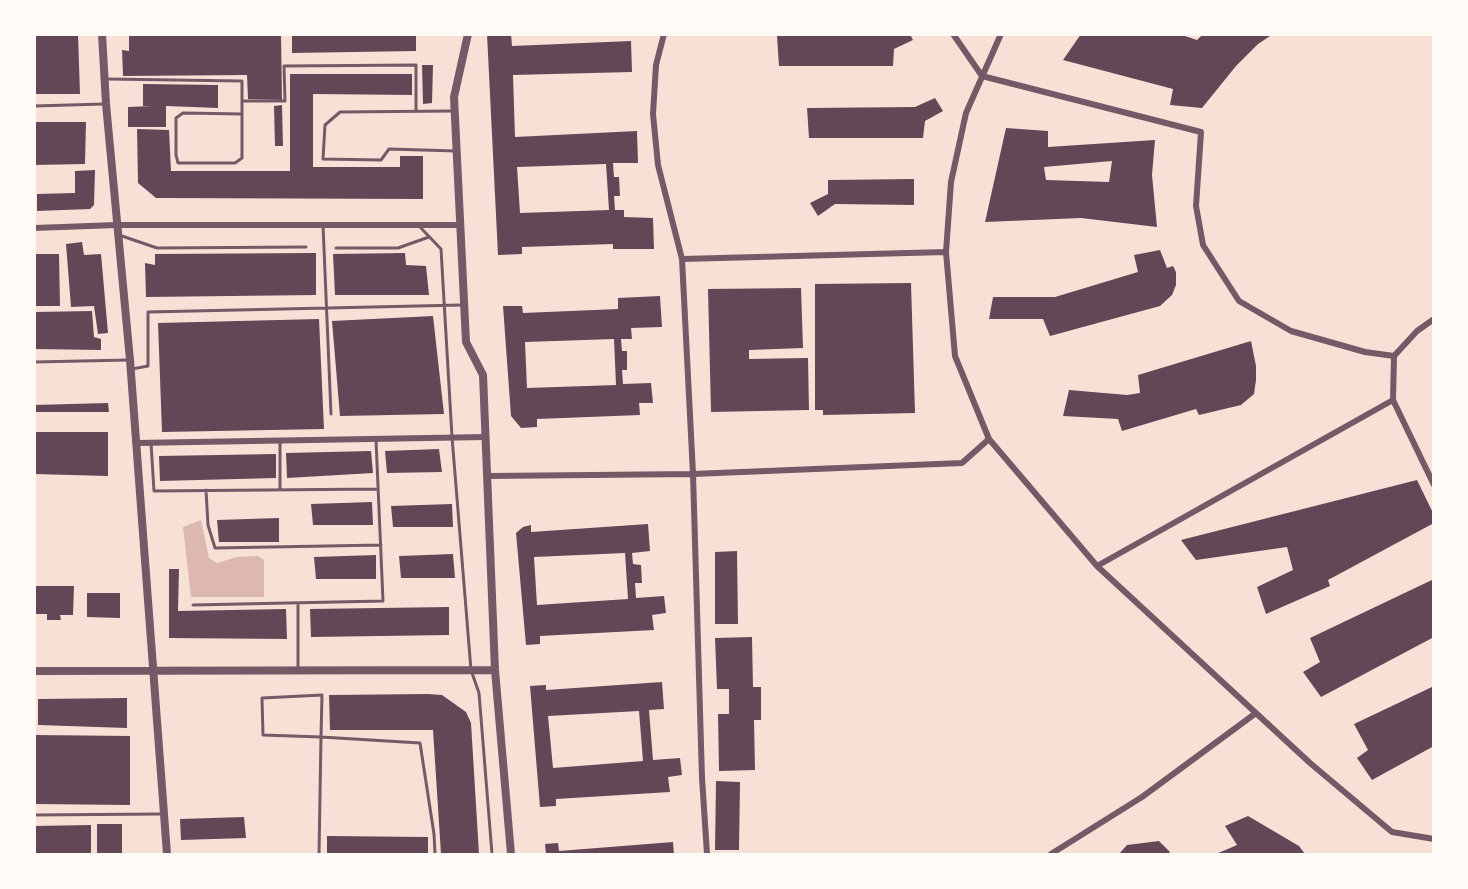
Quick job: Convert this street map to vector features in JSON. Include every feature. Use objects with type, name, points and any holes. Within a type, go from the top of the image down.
[{"type":"street","points":[[102,34],[117,235],[130,360],[167,855]]},
{"type":"street","points":[[468,34],[454,97],[464,305],[466,342],[483,375],[495,670],[511,855]]},
{"type":"street","points":[[664,34],[656,65],[653,114],[658,165],[682,260],[693,474],[702,778],[707,855]]},
{"type":"street","points":[[953,34],[982,76],[1201,132],[1196,206],[1203,245],[1239,301],[1291,331],[1365,352],[1394,356]]},
{"type":"street","points":[[1001,34],[963,124],[951,182],[946,252],[956,356],[989,440],[1097,567],[1310,763],[1392,832],[1434,839]]},
{"type":"street","points":[[34,228],[117,225],[460,225]]},
{"type":"street","points":[[682,260],[946,252]]},
{"type":"street","points":[[1434,319],[1417,331],[1394,356],[1393,400],[1434,485]]},
{"type":"street","points":[[1097,567],[1393,400]]},
{"type":"street","points":[[136,443],[486,436]]},
{"type":"street","points":[[488,476],[693,474],[963,462],[989,440]]},
{"type":"street","points":[[34,671],[495,670]]},
{"type":"street","points":[[1052,855],[1142,797],[1256,713]]},
{"type":"lane","points":[[243,101],[285,101],[284,66],[416,65],[416,111]]},
{"type":"lane","points":[[105,80],[243,81],[242,158],[235,162],[178,163],[176,118],[183,113],[242,114]]},
{"type":"lane","points":[[34,106],[106,104]]},
{"type":"lane","points":[[454,111],[340,112],[325,125],[322,159],[381,160],[389,149],[456,151]]},
{"type":"lane","points":[[323,225],[331,414]]},
{"type":"lane","points":[[419,225],[441,249],[452,437],[471,670],[479,693],[492,855]]},
{"type":"lane","points":[[117,235],[157,248],[306,247]]},
{"type":"lane","points":[[336,248],[398,248],[429,237]]},
{"type":"lane","points":[[130,369],[148,366],[148,312],[464,305]]},
{"type":"lane","points":[[34,362],[130,360]]},
{"type":"lane","points":[[192,605],[383,601],[376,439]]},
{"type":"lane","points":[[280,440],[280,490]]},
{"type":"lane","points":[[151,443],[154,491],[378,489]]},
{"type":"lane","points":[[206,490],[208,525],[215,548],[381,545]]},
{"type":"lane","points":[[298,603],[298,670]]},
{"type":"lane","points":[[319,855],[321,737],[322,696],[262,698],[263,735],[321,737],[420,743],[435,855]]},
{"type":"lane","points":[[34,814],[164,814]]},
{"type":"shaded area","points":[[201,520],[209,558],[217,563],[237,557],[258,556],[264,560],[264,597],[191,597],[183,527]]},
{"type":"building","points":[[34,34],[78,34],[80,94],[34,94]]},
{"type":"building","points":[[129,34],[281,34],[282,100],[248,99],[247,75],[123,76],[122,50],[129,51]]},
{"type":"building","points":[[292,34],[416,34],[416,51],[292,53]]},
{"type":"building","points":[[487,34],[511,34],[512,46],[631,41],[632,72],[513,75],[515,137],[637,131],[638,163],[613,163],[614,177],[619,177],[620,196],[614,196],[615,210],[624,210],[624,217],[653,218],[654,249],[613,249],[613,244],[522,247],[522,254],[498,255]],"holes":[[[606,164],[609,210],[520,213],[517,167]]]},
{"type":"building","points":[[910,34],[913,40],[894,49],[893,66],[779,66],[777,36]]},
{"type":"building","points":[[1081,34],[1179,34],[1197,40],[1203,34],[1273,34],[1258,44],[1236,66],[1202,108],[1170,105],[1173,89],[1063,60]]},
{"type":"building","points":[[422,65],[433,65],[432,103],[423,104]]},
{"type":"building","points":[[290,74],[412,74],[412,95],[313,94],[313,167],[400,167],[400,156],[423,156],[423,199],[156,198],[138,183],[137,129],[169,130],[171,171],[290,171]]},
{"type":"building","points":[[143,84],[218,85],[218,108],[166,106],[166,127],[128,127],[128,107],[153,106],[143,106]]},
{"type":"building","points":[[935,98],[943,111],[925,121],[923,138],[809,138],[807,108],[915,107]]},
{"type":"building","points":[[282,105],[283,146],[275,146],[274,106]]},
{"type":"building","points":[[34,122],[86,122],[85,164],[34,165]]},
{"type":"building","points":[[1006,128],[1048,131],[1048,147],[1155,140],[1152,175],[1157,227],[1081,218],[985,222]],"holes":[[[1112,161],[1109,182],[1046,180],[1044,167]]]},
{"type":"building","points":[[95,170],[94,205],[90,209],[37,211],[37,194],[75,193],[75,171]]},
{"type":"building","points":[[914,179],[914,205],[835,204],[818,216],[810,203],[828,194],[828,180]]},
{"type":"building","points":[[82,242],[84,255],[101,254],[108,333],[98,334],[94,306],[71,307],[66,244]]},
{"type":"building","points":[[1160,250],[1167,268],[1173,266],[1176,272],[1176,285],[1172,295],[1160,306],[1050,336],[1043,319],[989,319],[993,297],[1055,297],[1138,272],[1134,255]]},
{"type":"building","points":[[316,253],[316,295],[146,297],[145,263],[155,265],[155,254]]},
{"type":"building","points":[[405,253],[406,265],[426,266],[429,295],[335,295],[333,254]]},
{"type":"building","points":[[34,254],[59,254],[60,306],[34,306]]},
{"type":"building","points":[[911,283],[915,413],[823,415],[823,410],[815,410],[815,284]]},
{"type":"building","points":[[801,288],[803,348],[749,350],[749,359],[808,358],[809,410],[711,412],[708,289]]},
{"type":"building","points":[[660,296],[662,327],[631,328],[632,339],[621,339],[622,351],[627,351],[627,370],[622,370],[623,384],[651,383],[653,403],[639,403],[640,415],[537,419],[537,427],[521,428],[511,416],[503,306],[522,306],[523,313],[618,309],[618,298]],"holes":[[[614,339],[616,385],[527,388],[525,342]]]},
{"type":"building","points":[[92,311],[94,337],[101,339],[101,350],[34,349],[34,312]]},
{"type":"building","points":[[433,316],[444,414],[340,416],[332,321]]},
{"type":"building","points":[[319,319],[324,429],[162,432],[158,323]]},
{"type":"building","points":[[1251,341],[1256,366],[1254,394],[1241,405],[1199,415],[1196,409],[1122,431],[1118,419],[1063,416],[1069,390],[1127,395],[1140,393],[1138,375]]},
{"type":"building","points":[[108,403],[109,412],[34,412],[34,405]]},
{"type":"building","points":[[34,432],[108,432],[108,476],[34,474]]},
{"type":"building","points":[[439,449],[442,472],[387,473],[385,451]]},
{"type":"building","points":[[371,451],[373,473],[287,478],[286,453]]},
{"type":"building","points":[[276,454],[276,478],[160,481],[159,456]]},
{"type":"building","points":[[1417,480],[1434,515],[1434,523],[1328,580],[1330,586],[1266,614],[1257,587],[1293,570],[1287,547],[1196,560],[1181,540]]},
{"type":"building","points":[[372,502],[373,525],[313,525],[311,504]]},
{"type":"building","points":[[452,504],[453,527],[393,527],[391,506]]},
{"type":"building","points":[[279,518],[279,542],[219,542],[217,520]]},
{"type":"building","points":[[648,524],[650,551],[632,553],[633,564],[641,565],[642,583],[635,583],[636,598],[664,596],[666,613],[652,615],[654,630],[540,636],[540,644],[526,645],[516,533],[523,527],[531,525],[531,532]],"holes":[[[625,553],[628,599],[537,605],[534,557]]]},
{"type":"building","points":[[737,551],[738,624],[715,624],[715,552]]},
{"type":"building","points":[[453,554],[455,578],[401,578],[399,556]]},
{"type":"building","points":[[376,555],[376,579],[316,579],[314,557]]},
{"type":"building","points":[[169,569],[179,569],[178,611],[286,609],[287,639],[169,638]]},
{"type":"building","points":[[1434,579],[1434,637],[1321,697],[1303,672],[1320,662],[1310,638]]},
{"type":"building","points":[[34,586],[74,586],[73,615],[60,615],[61,620],[47,620],[47,614],[34,614]]},
{"type":"building","points":[[87,593],[120,593],[120,618],[87,617]]},
{"type":"building","points":[[449,607],[449,635],[311,637],[310,609]]},
{"type":"building","points":[[752,637],[753,687],[761,687],[761,720],[754,720],[755,770],[719,771],[718,714],[729,714],[729,689],[717,689],[715,638]]},
{"type":"building","points":[[662,682],[664,709],[649,710],[653,760],[680,758],[682,775],[668,777],[670,792],[556,799],[556,806],[540,807],[530,686],[546,685],[546,690]],"holes":[[[639,711],[643,761],[553,768],[548,716]]]},
{"type":"building","points":[[1434,686],[1434,746],[1372,780],[1357,758],[1368,750],[1354,724]]},
{"type":"building","points":[[329,695],[442,695],[466,712],[471,723],[479,854],[441,854],[433,730],[330,730]]},
{"type":"building","points":[[127,698],[127,728],[38,725],[38,699]]},
{"type":"building","points":[[36,735],[130,736],[130,805],[34,804]]},
{"type":"building","points":[[716,781],[740,782],[739,850],[715,850]]},
{"type":"building","points":[[1248,816],[1299,846],[1305,854],[1216,854],[1237,845],[1225,826]]},
{"type":"building","points":[[244,817],[246,838],[181,840],[180,819]]},
{"type":"building","points":[[97,824],[122,824],[122,854],[97,854]]},
{"type":"building","points":[[91,825],[91,854],[34,854],[34,826]]},
{"type":"building","points":[[327,836],[428,837],[428,854],[327,854]]},
{"type":"building","points":[[1159,841],[1170,852],[1169,854],[1119,854],[1127,845]]},
{"type":"building","points":[[673,842],[674,854],[546,854],[545,844],[558,843],[559,851]]}]
